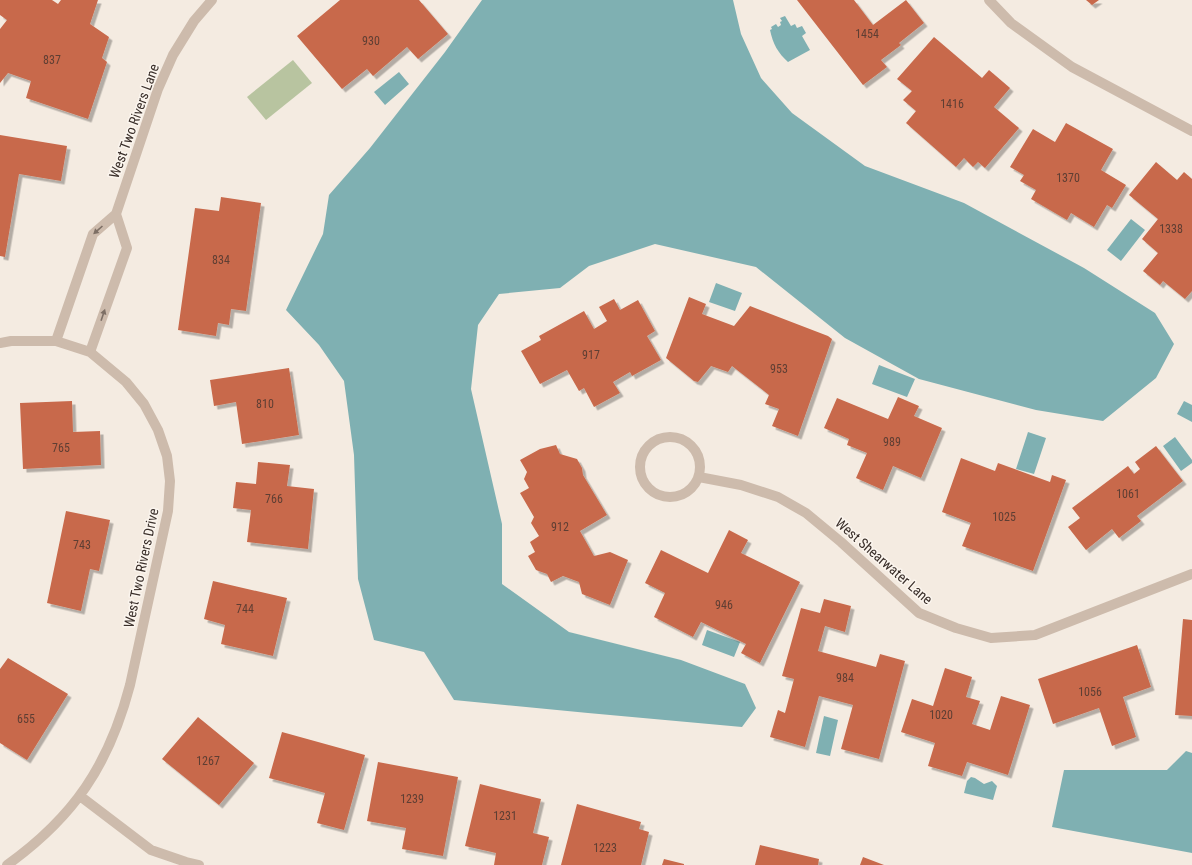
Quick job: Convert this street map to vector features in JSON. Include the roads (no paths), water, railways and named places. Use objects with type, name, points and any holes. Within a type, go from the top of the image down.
[{"type":"street","name":"West Two Rivers Lane","points":[[116,214],[158,89],[173,55],[194,21],[212,0]]},
{"type":"street","points":[[989,0],[1011,23],[1072,67],[1192,131]]},
{"type":"street","points":[[56,341],[93,234],[116,214],[127,248],[90,352]]},
{"type":"street","name":"West Two Rivers Drive","points":[[0,343],[11,341],[56,341],[90,352],[126,382],[144,404],[158,430],[167,456],[170,481],[168,511],[134,666],[123,713],[110,745],[96,772],[80,796],[53,828],[31,848],[7,865]]},
{"type":"street","points":[[663,438],[678,438],[690,444],[696,450],[701,466],[699,477],[695,485],[688,492],[679,496],[664,497],[656,494],[644,483],[641,475],[641,459],[644,452],[656,441],[663,438]]},
{"type":"street","name":"West Shearwater Lane","points":[[699,477],[741,485],[778,497],[806,513],[841,542],[919,613],[956,628],[991,638],[1035,635],[1192,574]]},
{"type":"street","points":[[80,796],[151,850],[199,865]]},
{"type":"water","points":[[482,0],[733,0],[741,34],[761,78],[792,113],[865,166],[964,203],[1084,268],[1155,313],[1174,344],[1156,378],[1103,421],[1036,410],[919,379],[845,338],[756,267],[655,244],[589,266],[560,288],[499,294],[478,325],[471,389],[502,524],[502,584],[569,632],[681,660],[745,684],[756,708],[742,727],[454,700],[424,652],[374,640],[358,579],[354,455],[344,381],[319,345],[286,310],[323,234],[329,195],[370,148],[445,52]]},
{"type":"water","points":[[785,16],[791,26],[795,24],[797,28],[802,26],[806,33],[802,36],[810,50],[788,62],[776,48],[770,30],[772,29],[771,27],[776,24],[778,27],[781,25],[780,22],[782,21],[780,18]]},
{"type":"water","points":[[399,72],[409,84],[385,105],[374,92]]},
{"type":"water","points":[[1131,219],[1145,230],[1121,261],[1107,250]]},
{"type":"water","points":[[716,283],[742,293],[735,311],[709,302]]},
{"type":"water","points":[[879,365],[915,379],[907,397],[872,384]]},
{"type":"water","points":[[1184,401],[1192,405],[1192,422],[1177,414]]},
{"type":"water","points":[[1028,432],[1046,438],[1034,474],[1016,469]]},
{"type":"water","points":[[1175,437],[1192,460],[1192,463],[1181,471],[1163,446]]},
{"type":"water","points":[[707,630],[740,642],[734,657],[702,645]]},
{"type":"water","points":[[824,716],[838,720],[830,756],[816,753]]},
{"type":"water","points":[[1186,751],[1192,753],[1192,853],[1052,827],[1064,770],[1167,770]]},
{"type":"water","points":[[971,777],[984,784],[992,781],[997,786],[993,800],[964,793],[967,781]]}]
